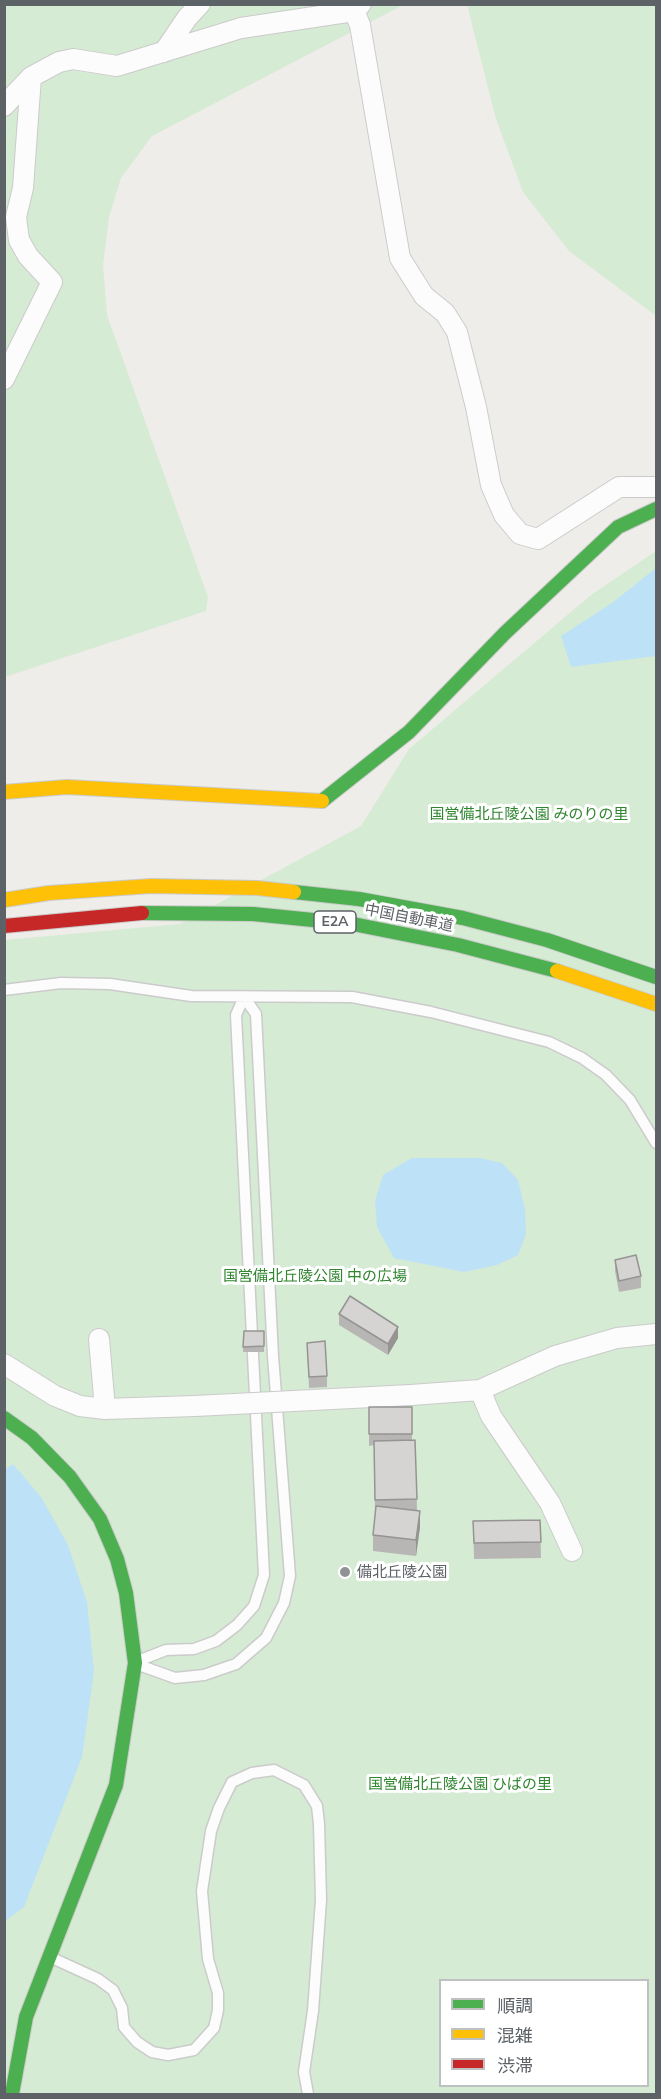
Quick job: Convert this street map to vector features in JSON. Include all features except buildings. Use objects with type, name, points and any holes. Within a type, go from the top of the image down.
[{"type":"main road","points":[[4,792],[67,788],[321,802],[409,732],[505,633],[618,527],[657,509]]},
{"type":"main road","name":"中国自動車道","points":[[4,900],[49,893],[151,886],[257,888],[359,899],[463,918],[547,940],[657,977]]},
{"type":"main road","name":"中国自動車道","points":[[4,926],[150,912],[253,914],[353,924],[458,945],[539,965],[657,1004]]},
{"type":"main road","points":[[4,1418],[32,1438],[70,1477],[100,1519],[117,1559],[126,1593],[135,1663],[116,1785],[26,2017],[12,2094]]},
{"type":"street","points":[[164,52],[187,18],[200,4]]},
{"type":"street","points":[[4,106],[31,77],[58,62],[73,59],[117,66],[241,28],[357,8],[400,258],[424,296],[445,313],[457,332],[476,407],[491,485],[504,515],[520,534],[538,539],[619,487],[657,487]]},
{"type":"street","points":[[4,379],[52,282],[28,256],[19,240],[16,217],[23,188],[31,77]]},
{"type":"street","points":[[4,1364],[55,1396],[80,1406],[105,1409],[195,1406],[480,1390],[555,1356],[617,1338],[657,1334]]},
{"type":"street","points":[[99,1339],[105,1409]]},
{"type":"street","points":[[480,1390],[491,1416],[550,1503],[572,1551]]},
{"type":"lane","points":[[4,990],[61,982],[110,984],[191,996],[352,997],[431,1012],[549,1042],[582,1058],[606,1075],[630,1100],[657,1143]]},
{"type":"lane","points":[[135,1663],[166,1650],[194,1649],[216,1641],[254,1606],[264,1575],[236,1015],[244,997]]},
{"type":"lane","points":[[135,1663],[152,1672],[175,1678],[204,1675],[236,1664],[266,1638],[284,1603],[290,1576],[274,1367],[256,1014],[244,997]]},
{"type":"lane","points":[[49,1957],[98,1979],[113,1990],[122,2008],[124,2027],[137,2042],[152,2052],[168,2055],[194,2050],[214,2028],[218,2010],[218,1993],[208,1959],[201,1891],[211,1831],[219,1808],[232,1782],[252,1773],[274,1770],[304,1785],[317,1806],[321,1900],[313,2011],[304,2072],[308,2094]]},
{"type":"green space","points":[[5,5],[403,5],[152,136],[121,178],[109,217],[103,265],[107,315],[208,597],[206,611],[5,677]]},
{"type":"green space","points":[[467,5],[656,5],[656,316],[569,251],[523,192],[496,119]]},
{"type":"green space","points":[[656,551],[656,2094],[5,2094],[5,940],[180,924],[361,826],[409,749],[591,595]]},
{"type":"water","points":[[656,568],[656,656],[571,667],[561,636],[612,603]]},
{"type":"water","points":[[412,1158],[480,1158],[502,1163],[518,1180],[525,1209],[526,1234],[518,1255],[497,1265],[464,1272],[394,1258],[377,1227],[375,1201],[383,1175]]},
{"type":"water","points":[[13,1464],[41,1497],[68,1545],[87,1602],[94,1671],[82,1757],[24,1907],[5,1921],[4,1470]]},
{"type":"traffic: fast","points":[[322,801],[409,732],[505,633],[618,527],[656,509]]},
{"type":"traffic: fast","points":[[294,892],[359,899],[463,918],[547,940],[656,977]]},
{"type":"traffic: fast","points":[[142,913],[253,914],[353,924],[458,945],[557,971]]},
{"type":"traffic: fast","points":[[4,1418],[32,1438],[70,1477],[100,1519],[117,1559],[126,1593],[135,1663],[116,1785],[26,2017],[12,2094]]},
{"type":"traffic: slow","points":[[4,792],[67,787],[322,801]]},
{"type":"traffic: slow","points":[[4,900],[49,893],[151,886],[257,888],[294,892]]},
{"type":"traffic: slow","points":[[557,971],[656,1004]]},
{"type":"traffic: jam","points":[[4,926],[142,913]]},
{"type":"place","name":"備北丘陵公園","points":[[345,1572]]},
{"type":"park label","name":"国営備北丘陵公園 みのりの里","points":[[529,814]]},
{"type":"park label","name":"国営備北丘陵公園 中の広場","points":[[315,1276]]},
{"type":"park label","name":"国営備北丘陵公園 ひばの里","points":[[460,1784]]}]
